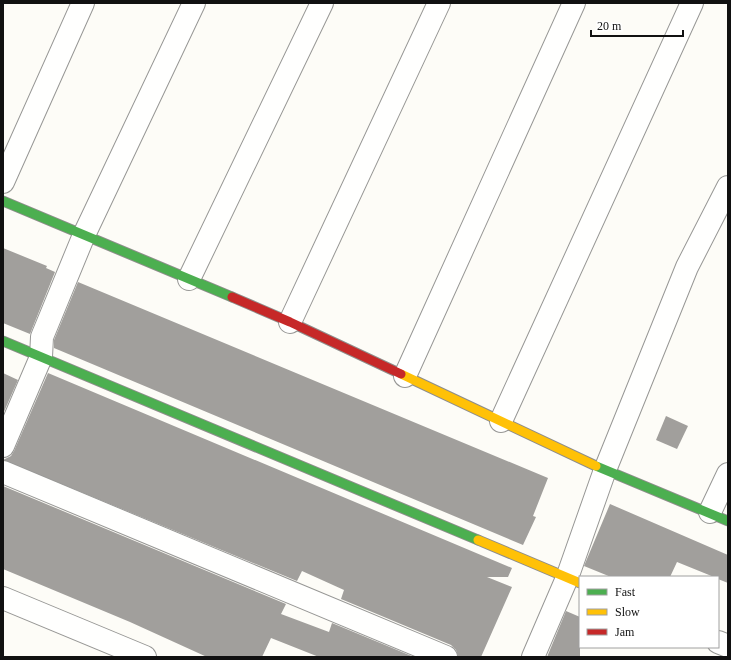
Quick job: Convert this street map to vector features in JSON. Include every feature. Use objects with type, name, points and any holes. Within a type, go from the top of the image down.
[{"type":"street","points":[[3,182],[83,3]]},
{"type":"street","points":[[3,446],[41,357],[42,337],[84,235],[194,3]]},
{"type":"street","points":[[190,279],[322,3]]},
{"type":"street","points":[[290,322],[439,3]]},
{"type":"street","points":[[405,376],[574,3]]},
{"type":"street","points":[[501,421],[692,3]]},
{"type":"street","points":[[532,657],[574,580],[605,470],[687,267],[728,187]]},
{"type":"street","points":[[3,201],[290,322],[605,470],[719,517],[728,474]]},
{"type":"street","points":[[3,341],[171,410],[574,580]]},
{"type":"street","points":[[3,472],[446,657]]},
{"type":"street","points":[[3,598],[145,657]]},
{"type":"building","points":[[3,248],[47,266],[46,268],[55,272],[30,334],[3,323]]},
{"type":"building","points":[[78,282],[548,478],[533,516],[536,517],[523,545],[54,348],[54,340]]},
{"type":"building","points":[[3,373],[18,380],[3,414]]},
{"type":"building","points":[[48,373],[512,568],[508,577],[487,577],[512,587],[481,657],[458,657],[456,650],[451,645],[341,599],[344,590],[302,571],[297,581],[3,460],[11,456],[14,451]]},
{"type":"building","points":[[666,416],[688,426],[677,449],[656,440]]},
{"type":"building","points":[[3,486],[286,604],[281,614],[329,632],[332,623],[414,657],[319,657],[271,638],[262,657],[207,657],[130,622],[3,569]]},
{"type":"building","points":[[610,504],[728,555],[728,583],[719,579],[719,576],[712,576],[677,562],[670,576],[609,576],[584,566]]},
{"type":"building","points":[[566,611],[579,617],[580,657],[547,657]]},
{"type":"traffic: fast","points":[[3,201],[232,297]]},
{"type":"traffic: fast","points":[[3,341],[478,540]]},
{"type":"traffic: fast","points":[[596,466],[728,521]]},
{"type":"traffic: slow","points":[[401,374],[596,466]]},
{"type":"traffic: slow","points":[[478,540],[579,583]]},
{"type":"traffic: jam","points":[[232,297],[290,322],[401,374]]}]
